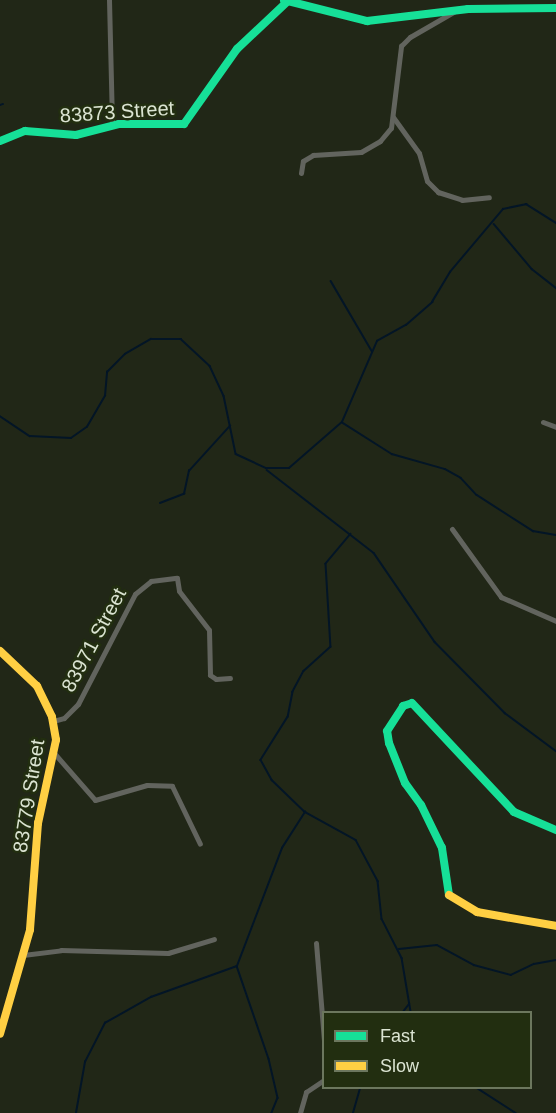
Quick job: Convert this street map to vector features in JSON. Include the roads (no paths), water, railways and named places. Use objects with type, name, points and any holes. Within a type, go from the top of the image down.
[{"type":"street","points":[[109,0],[112,125]]},
{"type":"street","points":[[282,0],[342,18],[367,21],[456,10],[556,8]]},
{"type":"street","name":"83873 Street","points":[[0,141],[25,131],[76,135],[112,125],[170,128],[184,124],[237,49],[288,1]]},
{"type":"street","points":[[301,173],[303,161],[314,155],[370,149],[391,128],[394,80],[401,46],[456,10]]},
{"type":"street","points":[[393,117],[419,153],[427,181],[438,192],[462,200],[489,197]]},
{"type":"street","points":[[543,422],[556,427]]},
{"type":"street","points":[[452,529],[501,597],[556,621]]},
{"type":"street","name":"83971 Street","points":[[53,721],[64,718],[78,704],[135,594],[152,581],[177,578],[179,591],[208,630],[210,675],[216,680],[230,678]]},
{"type":"street","name":"83779 Street","points":[[0,651],[37,686],[53,721],[54,753],[38,823],[34,905],[23,955],[0,1034]]},
{"type":"street","points":[[556,830],[514,812],[412,703],[403,706],[392,718],[387,731],[389,743],[405,783],[421,805],[441,848],[448,894],[477,912],[556,926]]},
{"type":"street","points":[[54,753],[95,800],[147,785],[172,786],[200,844]]},
{"type":"street","points":[[23,955],[74,950],[168,953],[214,939]]},
{"type":"street","points":[[316,943],[322,1016]]},
{"type":"street","points":[[300,1113],[306,1092],[322,1081]]},
{"type":"waterway","points":[[0,416],[30,436],[71,438],[87,427],[105,396],[107,372],[125,354],[151,339],[181,339],[210,366],[224,396],[236,454],[266,468],[289,468],[342,422],[377,341],[406,325],[432,302],[450,272],[503,209],[526,204],[556,223]]},
{"type":"waterway","points":[[494,224],[532,269],[556,288]]},
{"type":"waterway","points":[[331,281],[372,351]]},
{"type":"waterway","points":[[343,423],[392,454],[445,469],[461,478],[477,495],[533,531],[556,535]]},
{"type":"waterway","points":[[160,503],[184,494],[189,471],[230,426]]},
{"type":"waterway","points":[[267,470],[374,553],[435,642],[505,713],[556,751]]},
{"type":"waterway","points":[[351,534],[326,564],[331,647],[304,671],[293,692],[288,717],[261,760],[272,780],[305,812],[356,840],[378,881],[382,919],[402,958],[411,1011]]},
{"type":"waterway","points":[[76,1113],[85,1062],[105,1023],[151,997],[237,966],[282,848],[305,812]]},
{"type":"waterway","points":[[399,949],[437,945],[474,965],[511,975],[534,964],[556,960]]},
{"type":"waterway","points":[[237,966],[269,1059],[278,1098],[272,1113]]},
{"type":"waterway","points":[[404,1011],[409,1004]]},
{"type":"waterway","points":[[353,1113],[360,1089]]},
{"type":"waterway","points":[[479,1089],[516,1113]]}]
